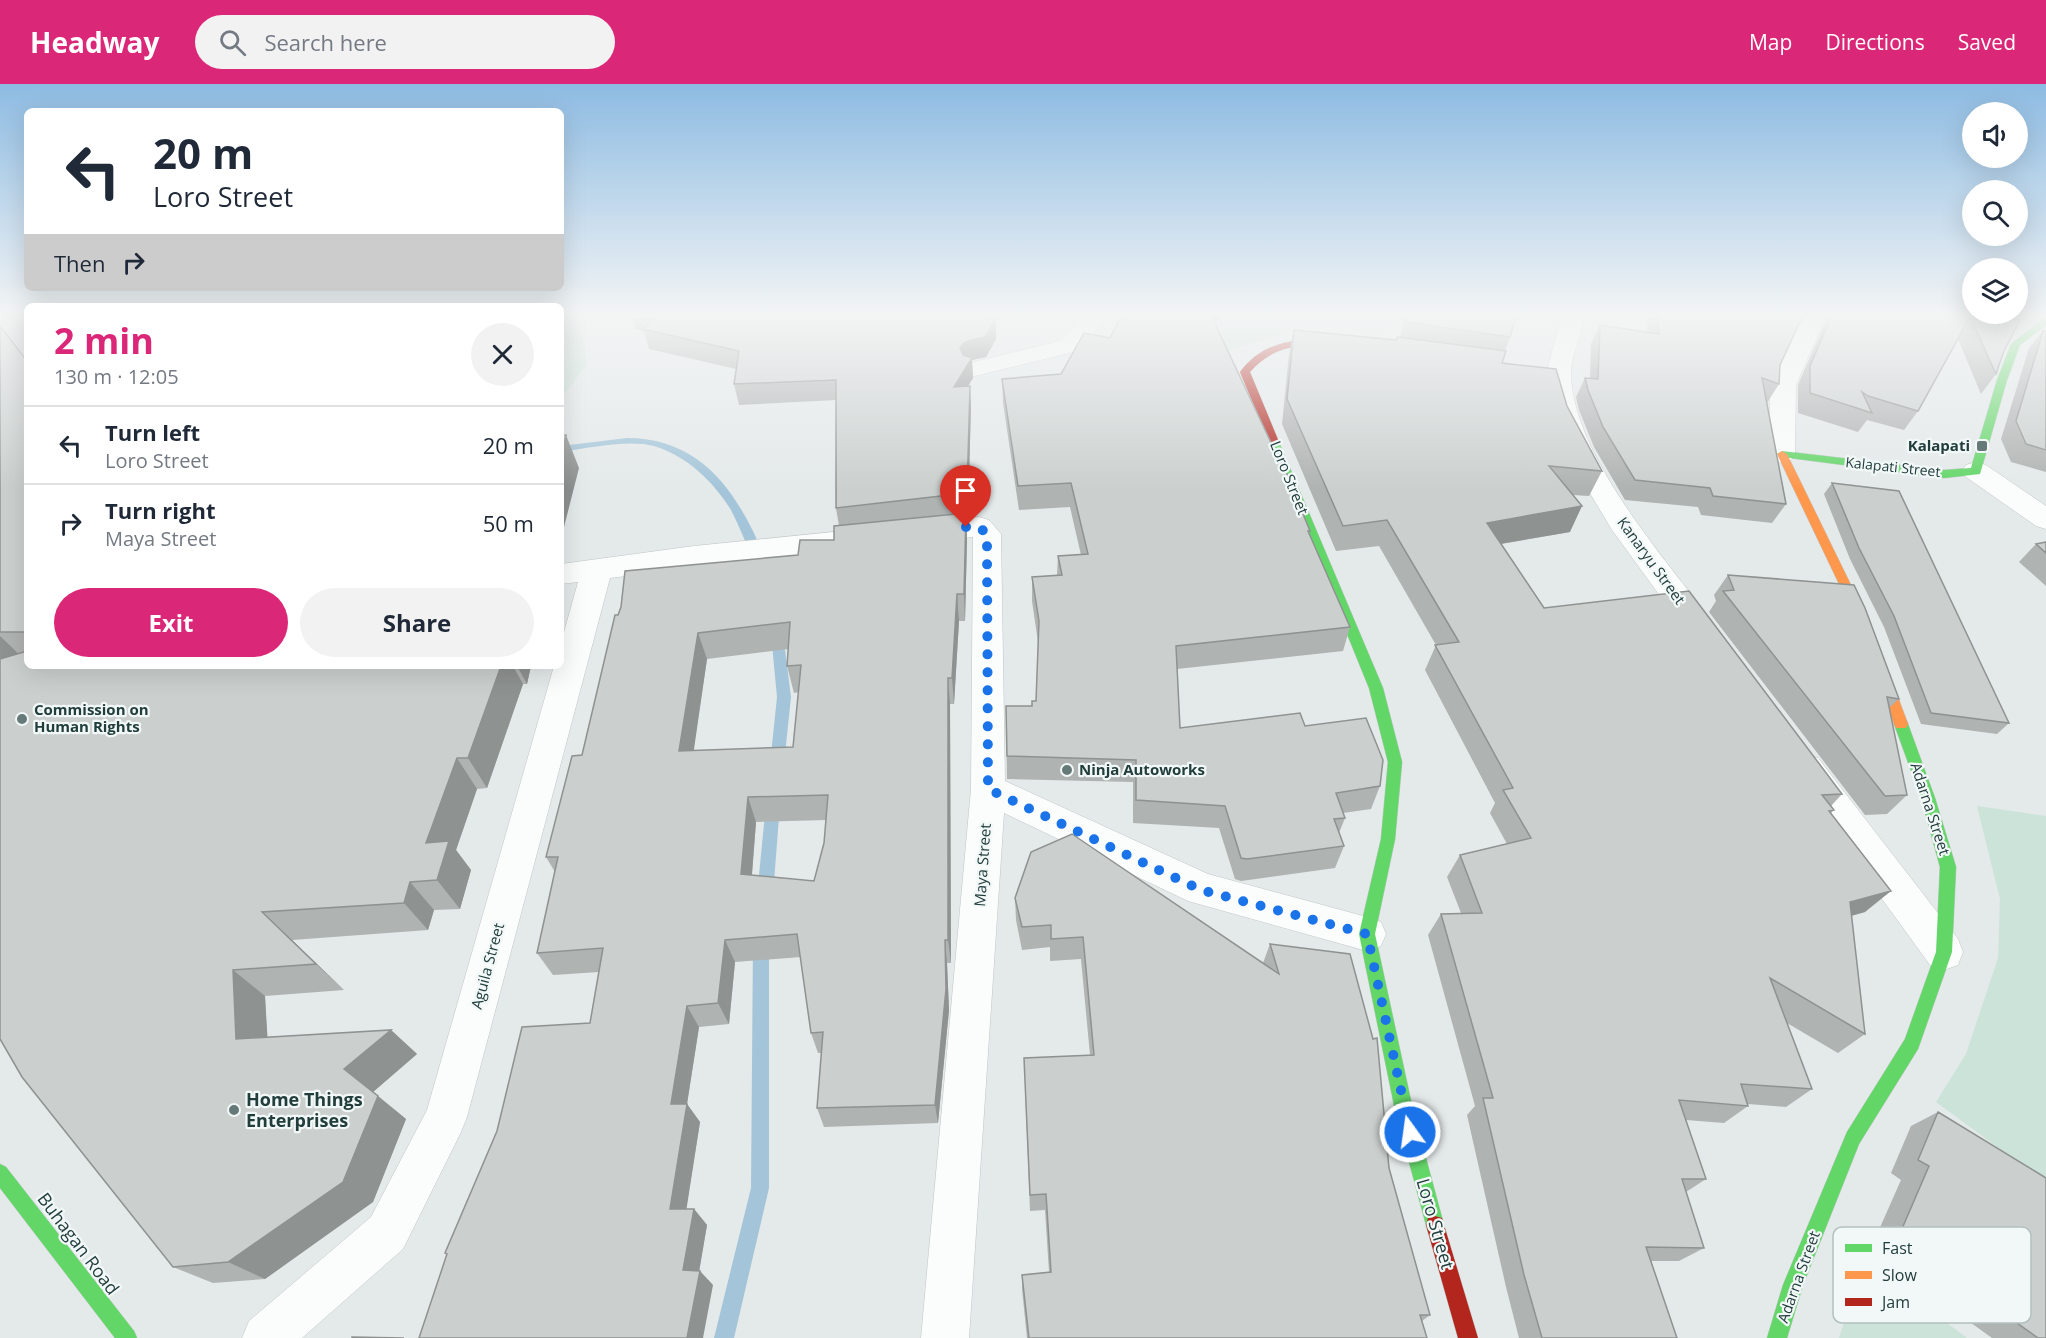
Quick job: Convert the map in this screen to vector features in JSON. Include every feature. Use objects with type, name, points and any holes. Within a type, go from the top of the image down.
[{"type":"street","name":"Loro Street","points":[[1245,372],[1376,688],[1395,762],[1388,840],[1367,934],[1404,1110],[1468,1338]]},
{"type":"street","name":"Kanaryu Street","points":[[1553,372],[1567,420],[1590,470],[1622,524],[1715,647]]},
{"type":"street","name":"Adarna Street","points":[[1778,1338],[1793,1285],[1852,1138],[1912,1043],[1944,952],[1948,867],[1928,798],[1866,628],[1782,454],[1782,385],[1788,372]]},
{"type":"street","points":[[2005,372],[1976,471],[2046,519]]},
{"type":"street","name":"Kalapati Street","points":[[1782,454],[1944,474],[1976,471]]},
{"type":"street","name":"Maya Street","points":[[579,572],[694,556],[966,527],[979,527],[987,534],[988,789],[945,1338]]},
{"type":"street","name":"Aguila Street","points":[[564,633],[579,572]]},
{"type":"street","name":"Aguila Street","points":[[267,1338],[387,1233],[446,1117],[555,669]]},
{"type":"street","points":[[1787,743],[1944,952]]},
{"type":"street","points":[[988,789],[1201,890],[1367,934]]},
{"type":"street","name":"Buhagan Road","points":[[0,1173],[127,1338]]},
{"type":"shaded area","points":[[13,372],[24,372],[24,403]]},
{"type":"green space","points":[[564,372],[582,372],[564,394]]},
{"type":"green space","points":[[1977,806],[2046,816],[2046,1183],[1936,1102],[1966,1054],[1998,958],[2000,899]]},
{"type":"green space","points":[[1844,1323],[1947,1323],[1967,1338],[1839,1338]]},
{"type":"building","points":[[0,372],[24,372],[24,632],[0,632]]},
{"type":"building","points":[[736,372],[964,372],[954,387],[970,386],[967,493],[836,508],[836,380],[734,384]]},
{"type":"building","points":[[1062,372],[1238,372],[1282,466],[1282,462],[1310,531],[1308,531],[1350,627],[1176,646],[1180,728],[1300,713],[1305,726],[1366,718],[1383,760],[1380,786],[1336,793],[1345,818],[1334,819],[1344,846],[1241,858],[1225,806],[1136,800],[1136,760],[1007,756],[1006,706],[1032,706],[1032,701],[1036,701],[1039,621],[1032,577],[1062,575],[1058,556],[1088,554],[1071,483],[1018,486],[1002,379],[1061,374]]},
{"type":"building","points":[[1290,372],[1557,372],[1567,406],[1602,471],[1549,466],[1582,506],[1487,523],[1544,608],[1689,591],[1842,794],[1822,795],[1834,810],[1829,811],[1891,891],[1850,902],[1865,1034],[1770,978],[1812,1089],[1741,1084],[1748,1106],[1679,1100],[1706,1179],[1682,1179],[1704,1248],[1646,1247],[1677,1338],[1542,1338],[1524,1275],[1483,1098],[1493,1098],[1441,914],[1482,913],[1460,855],[1531,838],[1503,790],[1513,788],[1435,645],[1459,642],[1387,520],[1343,526],[1287,399]]},
{"type":"building","points":[[1598,372],[1780,372],[1779,384],[1762,378],[1786,504],[1713,496],[1710,488],[1635,480],[1603,427],[1588,390],[1585,378],[1598,379]]},
{"type":"building","points":[[1810,372],[1940,372],[1918,411],[1868,396],[1862,392],[1872,413],[1810,393]]},
{"type":"building","points":[[2031,372],[2046,372],[2046,450],[2026,444],[2016,421]]},
{"type":"building","points":[[1832,483],[1899,491],[2009,723],[1931,713],[1894,616],[1859,548]]},
{"type":"building","points":[[966,513],[964,594],[957,594],[952,678],[948,678],[948,940],[945,940],[946,989],[935,1105],[817,1108],[823,1032],[811,1033],[797,934],[725,940],[718,1003],[687,1006],[671,1104],[687,1104],[670,1209],[694,1209],[683,1270],[700,1271],[687,1338],[419,1338],[447,1254],[445,1253],[497,1131],[522,1027],[590,1023],[603,948],[537,953],[558,857],[546,857],[572,756],[582,755],[615,615],[618,615],[621,607],[625,571],[798,555],[800,540],[834,540],[834,526]],"holes":[[[790,622],[787,666],[801,665],[793,747],[679,751],[698,633]],[[828,795],[824,843],[814,881],[741,874],[748,797]]]},
{"type":"building","points":[[2046,542],[2046,553],[2036,544]]},
{"type":"building","points":[[1728,575],[1854,585],[1899,699],[1887,697],[1907,795],[1885,796],[1723,591],[1734,590]]},
{"type":"building","points":[[24,652],[24,669],[500,669],[468,758],[457,758],[426,843],[449,841],[437,880],[410,882],[404,903],[262,912],[316,964],[233,970],[236,1039],[391,1030],[344,1069],[378,1096],[343,1182],[228,1262],[173,1267],[22,1077],[0,1039],[0,659]]},
{"type":"building","points":[[1072,834],[1279,974],[1270,944],[1350,954],[1373,1039],[1377,1038],[1389,1168],[1430,1315],[1420,1315],[1427,1338],[1029,1338],[1022,1275],[1051,1272],[1046,1194],[1030,1195],[1024,1058],[1094,1055],[1083,937],[1051,939],[1051,925],[1022,927],[1015,898],[1031,852]]},
{"type":"building","points":[[1938,1112],[2046,1178],[2046,1338],[2038,1338],[2017,1323],[2031,1323],[2031,1227],[1903,1227],[1929,1166],[1918,1160]]},
{"type":"building","points":[[352,1337],[404,1338],[352,1338]]},
{"type":"waterway","points":[[564,449],[605,443],[649,442],[687,457],[701,467],[726,494],[736,509],[759,558]]},
{"type":"waterway","points":[[777,634],[784,697],[777,764]]},
{"type":"waterway","points":[[765,895],[773,804]]},
{"type":"waterway","points":[[724,1338],[760,1188],[761,941]]},
{"type":"traffic: fast","points":[[1782,454],[1944,474],[1976,471],[2005,372]]},
{"type":"traffic: fast","points":[[1274,442],[1376,688],[1395,762],[1388,839],[1367,934],[1404,1110],[1435,1225]]},
{"type":"traffic: fast","points":[[1777,1338],[1793,1285],[1853,1138],[1912,1043],[1944,952],[1948,867],[1928,798],[1901,724]]},
{"type":"traffic: fast","points":[[0,1173],[127,1338]]},
{"type":"traffic: slow","points":[[1782,454],[1866,628],[1901,724]]},
{"type":"traffic: jam","points":[[1245,372],[1274,442]]},
{"type":"traffic: jam","points":[[1435,1225],[1468,1338]]},
{"type":"place","name":"Kalapati","points":[[1982,446]]},
{"type":"place","name":"Commission on Human Rights","points":[[22,719]]},
{"type":"place","name":"Ninja Autoworks","points":[[1067,770]]},
{"type":"place","name":"Home Things Enterprises","points":[[234,1110]]},
{"type":"route","points":[[966,527],[979,527],[987,534],[988,789],[1201,890],[1367,934],[1410,1132]]}]
